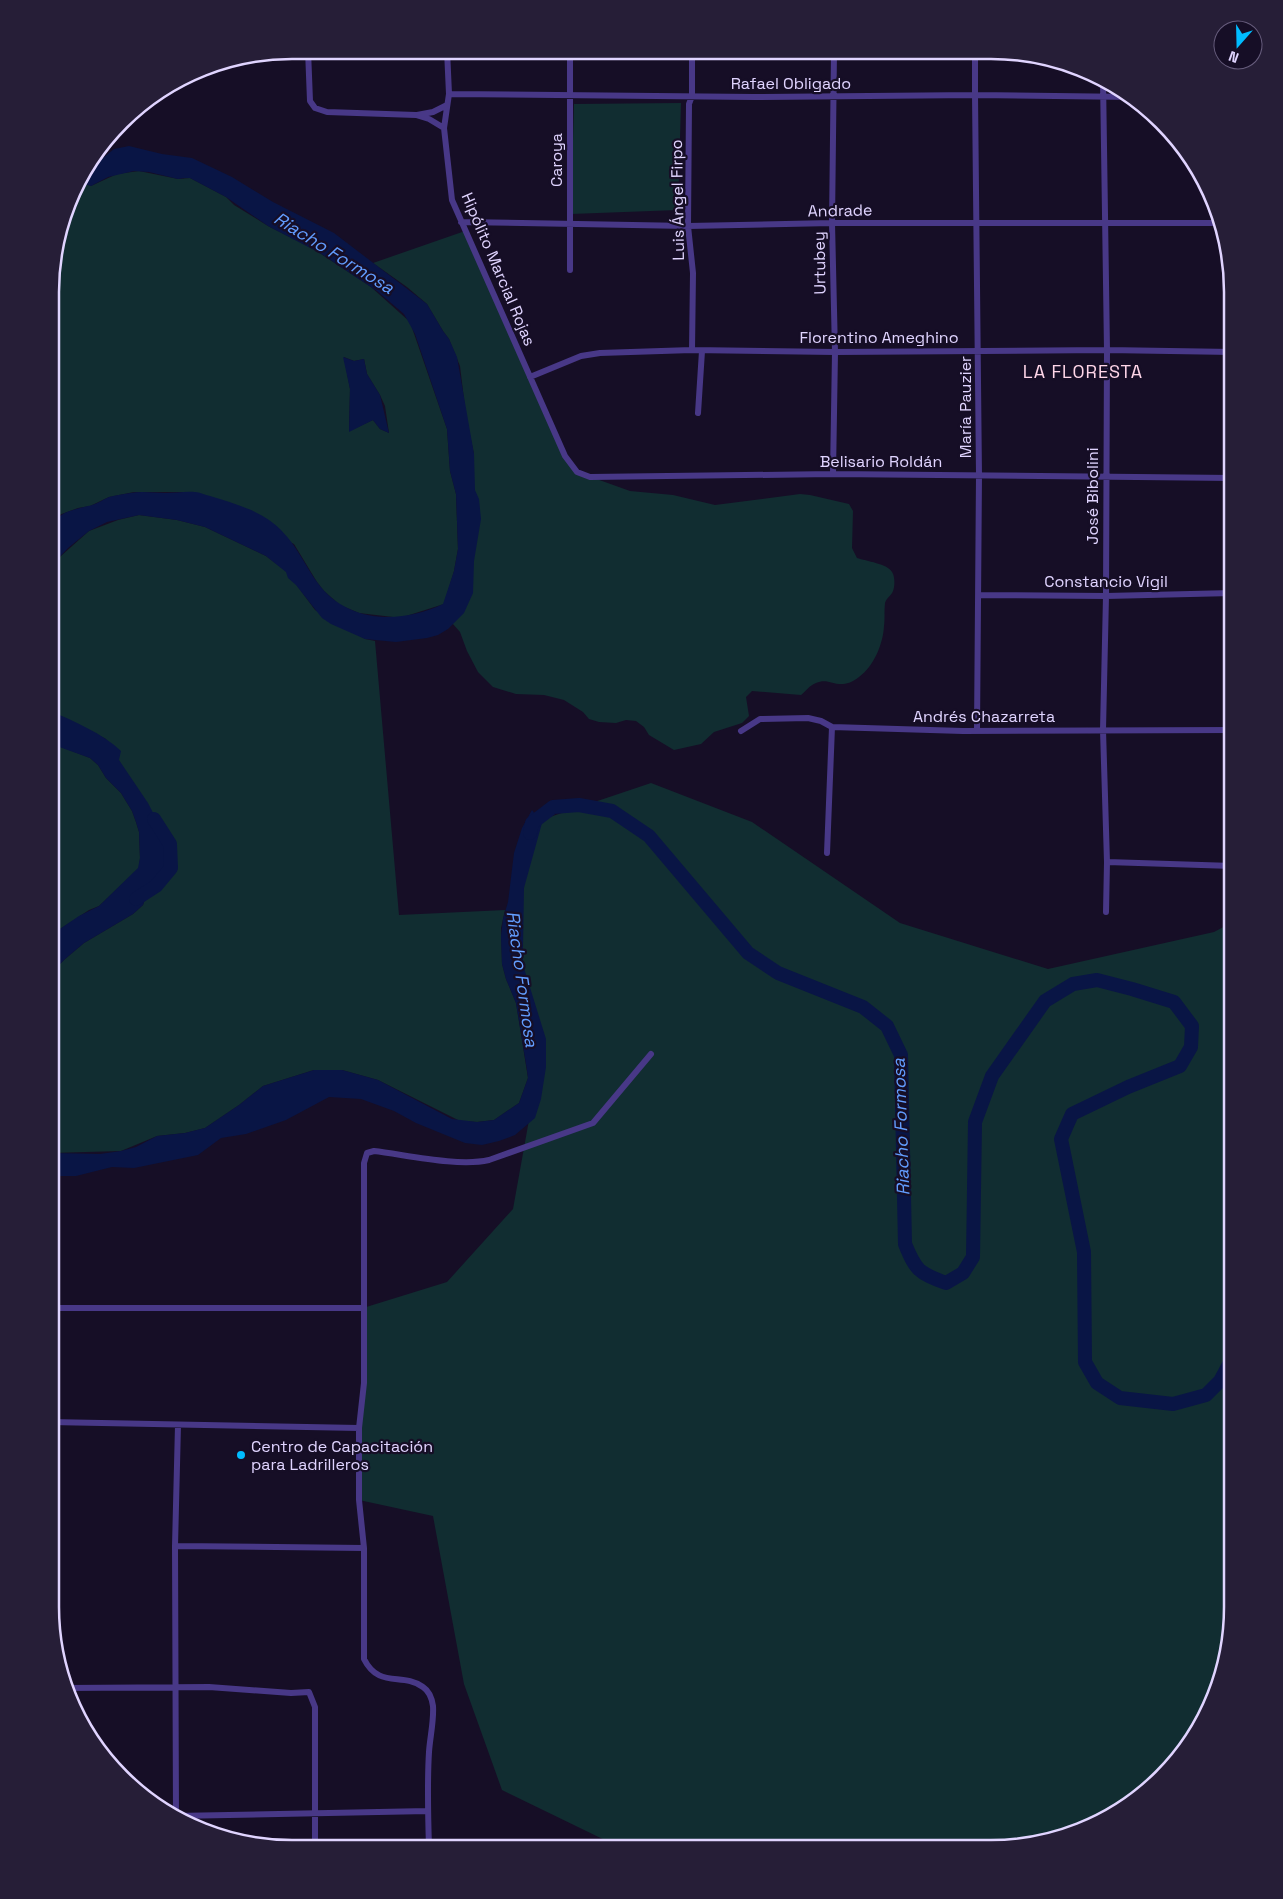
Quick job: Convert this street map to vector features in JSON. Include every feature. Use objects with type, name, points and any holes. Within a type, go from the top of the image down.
[{"type":"street","points":[[308,59],[310,101],[315,108],[326,112],[416,115],[433,112],[447,105]]},
{"type":"street","name":"Hipólito Marcial Rojas","points":[[447,59],[449,94],[444,128],[452,200],[564,456],[577,472],[590,477]]},
{"type":"street","name":"Caroya","points":[[570,59],[570,270]]},
{"type":"street","name":"Luis Ángel Firpo","points":[[692,59],[692,96],[689,104],[688,226],[693,273],[692,350]]},
{"type":"street","name":"Urtubey","points":[[833,474],[835,352],[832,223],[834,59]]},
{"type":"street","name":"María Pauzier","points":[[976,59],[974,95],[979,476],[977,731]]},
{"type":"street","name":"José Bibolini","points":[[1103,88],[1107,350],[1106,596],[1103,730],[1107,862],[1106,912]]},
{"type":"street","name":"Rafael Obligado","points":[[449,94],[1119,97]]},
{"type":"street","points":[[416,115],[429,119],[444,128]]},
{"type":"street","name":"Andrade","points":[[461,222],[688,226],[977,222],[1214,223]]},
{"type":"street","name":"Florentino Ameghino","points":[[530,377],[581,356],[600,353],[692,350],[835,352],[1107,350],[1224,352]]},
{"type":"street","points":[[698,413],[702,351]]},
{"type":"street","name":"Belisario Roldán","points":[[590,477],[833,474],[1224,478]]},
{"type":"street","name":"Constancio Vigil","points":[[979,595],[1106,596],[1224,593]]},
{"type":"street","name":"Andrés Chazarreta","points":[[741,731],[760,719],[808,718],[821,721],[832,727],[977,731],[1224,730]]},
{"type":"street","points":[[827,853],[832,727]]},
{"type":"street","points":[[1107,862],[1224,866]]},
{"type":"street","points":[[429,1840],[429,1753],[433,1706],[430,1695],[417,1684],[376,1674],[369,1668],[364,1659],[364,1548],[359,1500],[359,1428],[364,1383],[364,1163],[367,1153],[374,1151],[462,1162],[489,1160],[593,1123],[651,1054]]},
{"type":"street","points":[[59,1308],[363,1308]]},
{"type":"street","points":[[59,1422],[359,1428]]},
{"type":"street","points":[[175,1809],[175,1546],[178,1425]]},
{"type":"street","points":[[175,1546],[364,1548]]},
{"type":"street","points":[[73,1688],[242,1689],[291,1693],[309,1692],[315,1706],[315,1840]]},
{"type":"street","points":[[189,1816],[428,1810]]},
{"type":"green space","points":[[681,103],[678,210],[571,214],[574,104]]},
{"type":"green space","points":[[139,171],[178,179],[190,178],[226,197],[234,205],[268,226],[315,250],[371,287],[410,322],[447,429],[450,471],[456,494],[458,549],[454,571],[444,604],[403,617],[359,613],[340,605],[317,582],[294,544],[186,492],[134,492],[109,497],[90,506],[59,515],[59,277],[63,246],[71,217],[85,184],[91,186],[117,174]],"holes":[[[344,357],[354,361],[364,359],[367,374],[385,406],[389,433],[380,429],[373,420],[349,431],[350,389]]]},
{"type":"green space","points":[[465,231],[565,456],[577,472],[630,491],[673,495],[715,505],[800,494],[849,504],[853,511],[852,548],[857,558],[890,569],[894,578],[893,591],[885,603],[880,647],[869,667],[859,677],[846,684],[821,681],[801,695],[752,691],[746,697],[749,716],[742,723],[714,732],[701,744],[674,750],[649,735],[644,727],[636,721],[626,720],[616,723],[599,722],[589,719],[583,712],[564,700],[544,695],[516,694],[493,687],[478,672],[460,632],[445,615],[462,592],[474,454],[466,416],[460,366],[449,339],[427,304],[373,263]]},
{"type":"green space","points":[[139,515],[177,520],[205,527],[266,556],[287,572],[315,610],[365,639],[375,641],[399,915],[505,910],[501,928],[502,964],[516,1003],[528,1078],[519,1103],[494,1120],[460,1121],[378,1080],[342,1070],[314,1070],[263,1086],[205,1128],[185,1133],[157,1136],[121,1151],[59,1153],[59,965],[84,943],[133,914],[143,905],[147,893],[171,868],[169,844],[106,739],[59,715],[59,558],[89,531],[118,520]]},
{"type":"green space","points":[[59,746],[90,758],[98,765],[106,778],[121,793],[132,811],[139,832],[139,868],[99,906],[89,910],[59,930]]},
{"type":"green space","points":[[651,783],[752,822],[900,923],[1048,969],[1214,932],[1224,927],[1224,1622],[1222,1638],[1220,1653],[1207,1696],[1185,1737],[1156,1772],[1133,1792],[1108,1809],[1066,1828],[1037,1836],[1006,1840],[605,1840],[502,1790],[464,1684],[433,1516],[359,1500],[359,1428],[364,1383],[363,1308],[447,1282],[513,1209],[536,1081],[513,946],[532,823]]},
{"type":"water","points":[[129,146],[162,154],[192,158],[232,177],[273,202],[334,233],[427,304],[449,339],[457,357],[474,454],[475,490],[479,499],[481,519],[474,561],[473,593],[464,613],[448,629],[438,635],[427,638],[396,642],[365,639],[322,618],[296,585],[288,578],[286,572],[266,556],[205,527],[177,520],[139,515],[107,522],[89,531],[59,558],[59,517],[64,513],[94,505],[109,497],[139,492],[201,493],[240,506],[269,520],[291,541],[317,582],[329,596],[343,606],[359,613],[393,617],[427,611],[443,604],[454,571],[458,549],[456,494],[450,471],[447,429],[415,334],[404,314],[377,291],[320,253],[268,226],[226,197],[190,178],[178,179],[149,172],[134,171],[108,177],[91,186],[85,184],[98,162],[114,149]]},
{"type":"water","points":[[343,357],[354,361],[364,359],[367,374],[380,395],[389,433],[380,429],[373,420],[349,432],[350,389]]},
{"type":"water","points":[[59,715],[97,733],[121,751],[119,760],[148,803],[169,844],[162,879],[147,893],[143,905],[133,914],[84,943],[59,965],[59,930],[79,916],[99,906],[138,868],[140,858],[139,832],[132,811],[121,793],[90,758],[59,747]]},
{"type":"water","points":[[532,810],[542,823],[524,888],[523,965],[546,1039],[546,1067],[541,1099],[535,1118],[515,1135],[482,1145],[465,1143],[416,1123],[394,1111],[361,1099],[329,1097],[286,1120],[246,1134],[221,1138],[198,1155],[134,1168],[112,1167],[76,1176],[59,1176],[59,1153],[100,1154],[121,1151],[136,1147],[157,1136],[185,1133],[205,1128],[263,1086],[314,1070],[342,1070],[378,1080],[452,1119],[477,1122],[494,1120],[519,1103],[528,1078],[516,1003],[502,964],[501,936],[508,902],[514,853],[522,828]]},
{"type":"waterway","name":"Riacho Formosa","points":[[530,833],[532,823],[553,807],[579,805],[612,811],[649,836],[748,953],[778,973],[863,1007],[887,1026],[901,1055],[905,1244],[912,1260],[920,1270],[946,1283],[963,1273],[973,1257],[975,1122],[992,1076],[1045,1001],[1073,984],[1097,980],[1174,1002],[1192,1026],[1191,1047],[1180,1066],[1128,1087],[1072,1114],[1061,1139],[1084,1252],[1085,1362],[1097,1383],[1120,1398],[1173,1404],[1206,1395],[1220,1381],[1224,1374]]},
{"type":"waterway","name":"Riacho Formosa","points":[[136,899],[156,886],[171,868],[170,844],[154,819]]},
{"type":"place","name":"Centro de Capacitación para Ladrilleros","points":[[241,1455]]},
{"type":"district","name":"LA FLORESTA","points":[[1083,372]]}]
